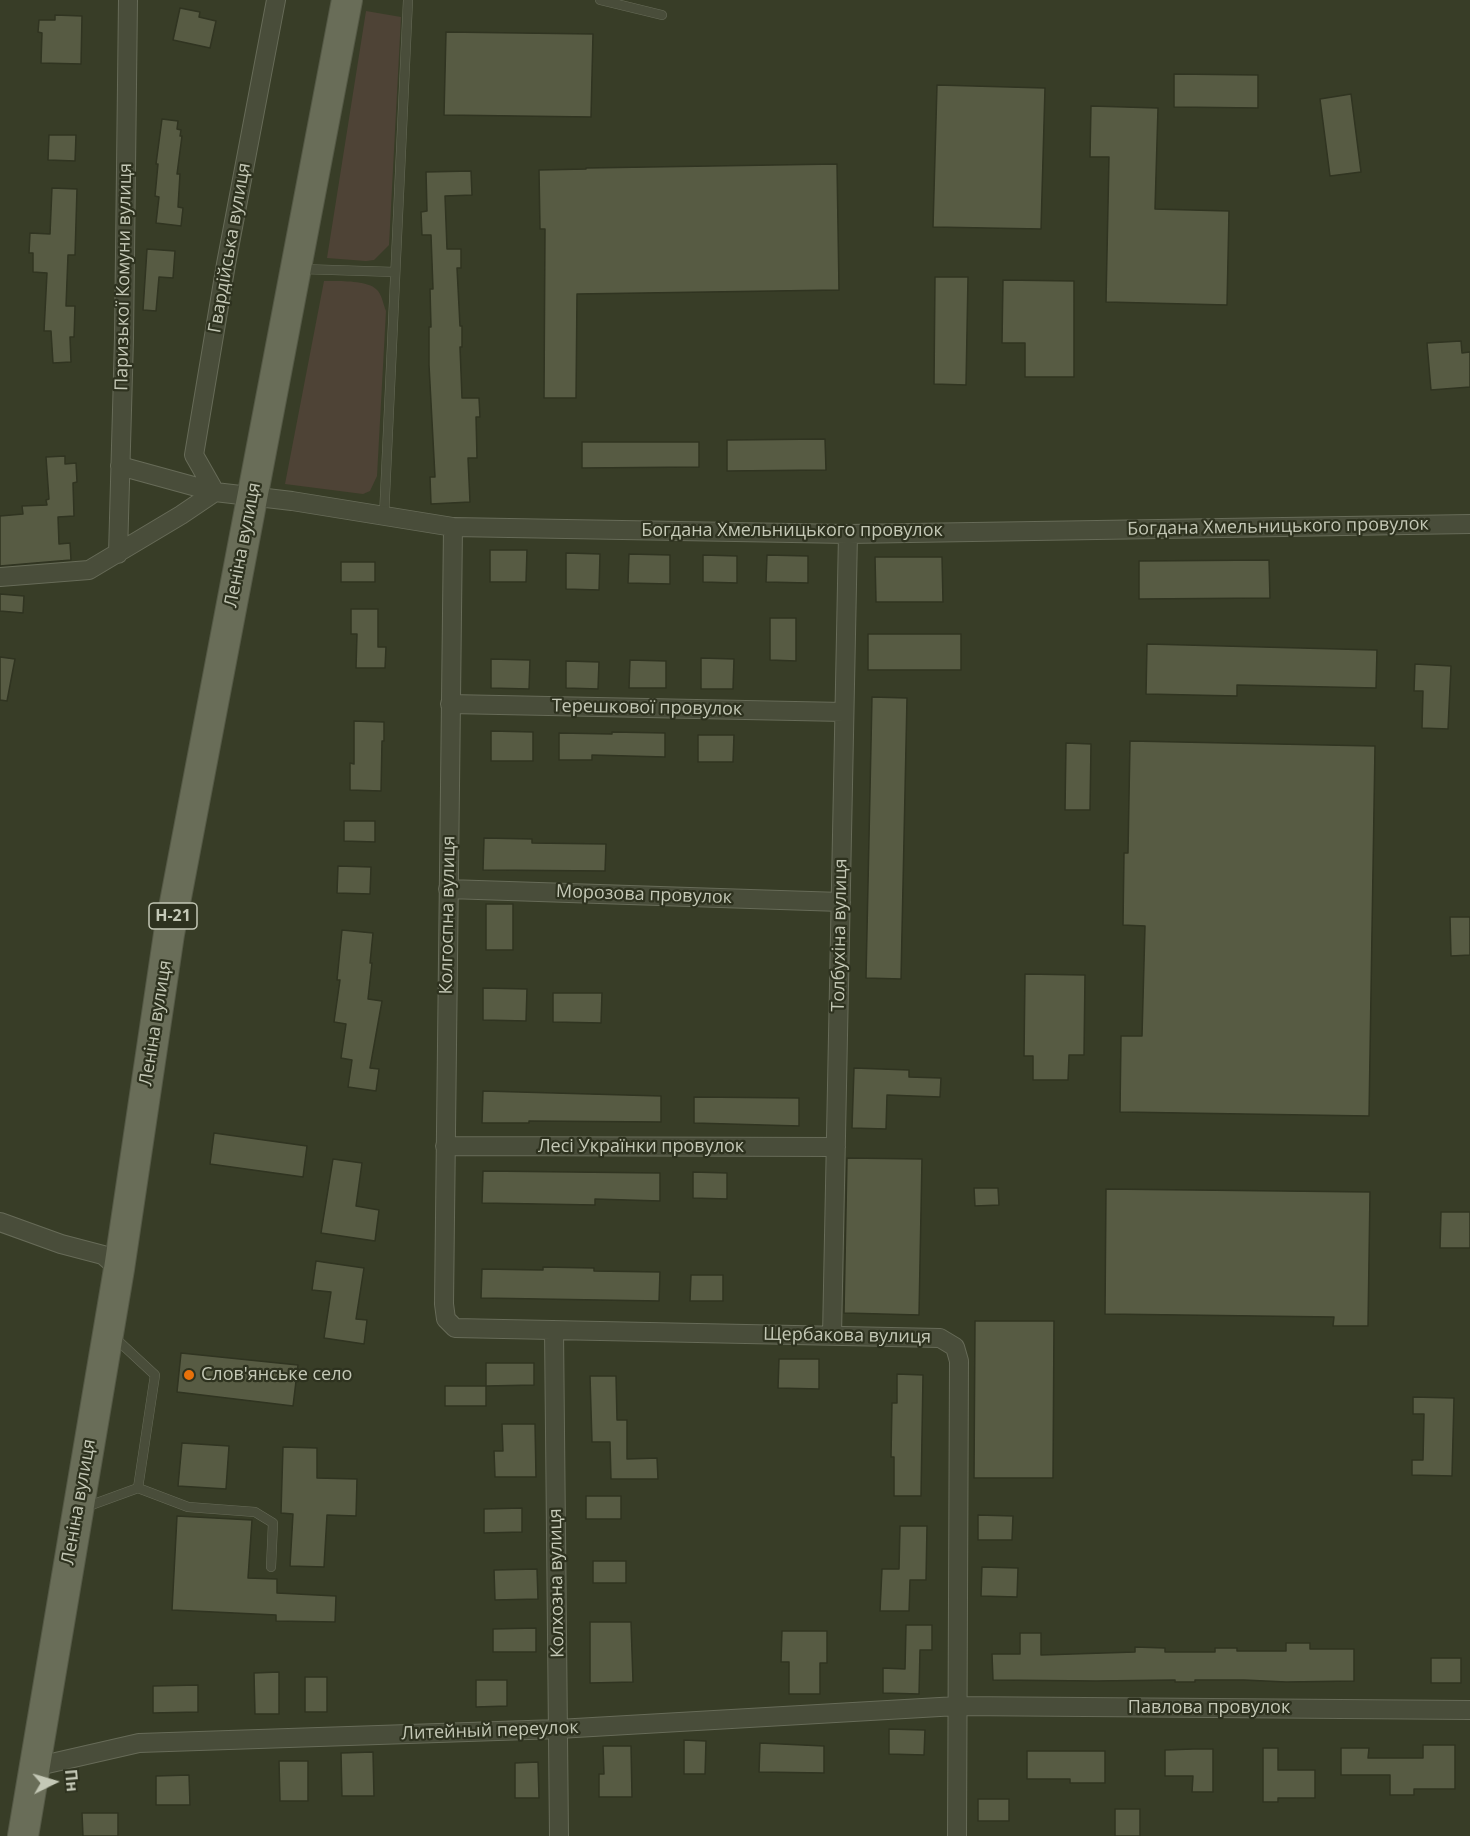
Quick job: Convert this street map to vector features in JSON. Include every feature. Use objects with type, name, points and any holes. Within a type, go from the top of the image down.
[{"type":"main road","name":"Леніна вулиця","points":[[23,1836],[119,1269],[169,934],[346,0]]},
{"type":"street","name":"Паризької Комуни вулиця","points":[[118,554],[124,338],[128,0]]},
{"type":"street","name":"Гвардійська вулиця","points":[[215,492],[194,455],[226,264],[276,0]]},
{"type":"street","name":"Богдана Хмельницького провулок","points":[[120,466],[215,492],[453,527],[848,534],[1470,524]]},
{"type":"street","points":[[0,577],[89,570],[215,492]]},
{"type":"street","name":"Колгоспна вулиця","points":[[444,1304],[453,527]]},
{"type":"street","name":"Толбухіна вулиця","points":[[832,1336],[848,534]]},
{"type":"street","name":"Терешкової провулок","points":[[450,704],[844,712]]},
{"type":"street","name":"Морозова провулок","points":[[448,889],[841,902]]},
{"type":"street","name":"Лесі Українки провулок","points":[[445,1146],[836,1148]]},
{"type":"street","points":[[0,1222],[62,1244],[103,1255],[119,1269]]},
{"type":"street","name":"Щербакова вулиця","points":[[444,1304],[446,1319],[455,1328],[940,1338],[955,1347],[959,1361],[953,1706],[957,1836]]},
{"type":"street","name":"Колхозна вулиця","points":[[554,1330],[559,1836]]},
{"type":"street","name":"Литейный переулок","points":[[34,1767],[139,1743],[558,1729],[953,1706]]},
{"type":"street","name":"Павлова провулок","points":[[953,1706],[1470,1710]]},
{"type":"lane","points":[[384,517],[408,0]]},
{"type":"lane","points":[[600,0],[662,15]]},
{"type":"lane","points":[[296,269],[395,272]]},
{"type":"lane","points":[[108,1332],[155,1375],[138,1488]]},
{"type":"lane","points":[[78,1509],[138,1488],[188,1507],[255,1512],[273,1523],[271,1566]]},
{"type":"shaded area","points":[[366,11],[401,17],[389,245],[374,260],[327,258]]},
{"type":"shaded area","points":[[324,281],[352,282],[372,286],[380,294],[386,311],[377,476],[370,491],[363,494],[285,484]]},
{"type":"building","points":[[180,8],[200,12],[199,17],[216,21],[210,48],[173,40]]},
{"type":"building","points":[[55,15],[82,16],[81,64],[41,63],[42,33],[38,32],[39,20],[55,20]]},
{"type":"building","points":[[446,32],[593,34],[591,117],[444,115]]},
{"type":"building","points":[[1174,74],[1258,75],[1258,108],[1174,107]]},
{"type":"building","points":[[937,85],[1045,88],[1041,229],[933,227]]},
{"type":"building","points":[[1351,94],[1361,172],[1330,176],[1320,99]]},
{"type":"building","points":[[1091,106],[1158,108],[1155,209],[1229,211],[1227,305],[1106,302],[1109,157],[1090,157]]},
{"type":"building","points":[[162,119],[178,121],[177,129],[181,130],[177,174],[180,174],[178,207],[183,208],[181,226],[156,223],[159,197],[155,196],[158,164],[156,164]]},
{"type":"building","points":[[49,135],[76,135],[75,161],[48,160]]},
{"type":"building","points":[[837,164],[839,290],[577,294],[576,398],[544,398],[545,229],[540,229],[539,170]]},
{"type":"building","points":[[471,171],[472,195],[445,196],[447,249],[461,249],[461,268],[457,268],[460,326],[462,326],[462,347],[460,347],[462,398],[479,398],[480,417],[476,417],[477,458],[468,458],[470,502],[431,504],[430,477],[435,477],[429,365],[430,289],[433,289],[431,235],[422,235],[421,212],[427,211],[426,172]]},
{"type":"building","points":[[52,188],[77,189],[75,255],[68,255],[66,306],[75,306],[74,337],[70,337],[71,362],[53,363],[51,331],[44,331],[47,273],[33,272],[33,253],[29,253],[30,233],[50,234]]},
{"type":"building","points":[[147,249],[175,251],[173,278],[159,277],[156,311],[143,310]]},
{"type":"building","points":[[935,277],[968,277],[966,385],[934,384]]},
{"type":"building","points":[[1003,280],[1074,281],[1074,377],[1025,377],[1025,343],[1002,343]]},
{"type":"building","points":[[1461,341],[1462,353],[1470,352],[1470,387],[1431,390],[1427,343]]},
{"type":"building","points":[[825,439],[826,470],[727,471],[727,440]]},
{"type":"building","points":[[582,442],[699,442],[699,467],[582,468]]},
{"type":"building","points":[[65,456],[65,464],[76,463],[77,482],[73,483],[74,516],[58,517],[59,544],[70,543],[71,560],[0,566],[0,516],[23,514],[22,506],[47,505],[46,500],[49,499],[46,457]]},
{"type":"building","points":[[490,550],[527,550],[526,582],[490,582]]},
{"type":"building","points":[[566,553],[600,554],[599,590],[566,589]]},
{"type":"building","points":[[629,554],[670,555],[670,584],[628,583]]},
{"type":"building","points":[[703,555],[737,556],[737,583],[703,582]]},
{"type":"building","points":[[767,555],[808,556],[808,583],[766,582]]},
{"type":"building","points":[[875,557],[942,557],[943,602],[876,602]]},
{"type":"building","points":[[1269,560],[1270,598],[1139,599],[1139,561]]},
{"type":"building","points":[[341,562],[375,562],[375,582],[341,582]]},
{"type":"building","points":[[0,594],[24,596],[23,613],[0,611]]},
{"type":"building","points":[[351,609],[378,609],[378,647],[386,647],[385,668],[356,668],[357,634],[351,634]]},
{"type":"building","points":[[770,618],[796,618],[796,661],[770,660]]},
{"type":"building","points":[[868,634],[961,634],[961,670],[868,670]]},
{"type":"building","points":[[1147,644],[1377,650],[1376,688],[1237,685],[1237,696],[1146,694]]},
{"type":"building","points":[[0,657],[15,659],[7,701],[0,700]]},
{"type":"building","points":[[701,658],[734,659],[733,689],[701,689]]},
{"type":"building","points":[[491,659],[530,660],[529,689],[491,688]]},
{"type":"building","points":[[630,660],[666,661],[666,688],[629,688]]},
{"type":"building","points":[[566,661],[599,662],[598,689],[566,688]]},
{"type":"building","points":[[1415,664],[1451,666],[1448,729],[1422,728],[1423,691],[1414,691]]},
{"type":"building","points":[[872,697],[907,698],[901,979],[866,978]]},
{"type":"building","points":[[354,721],[384,722],[381,791],[350,790],[350,763],[354,764]]},
{"type":"building","points":[[491,731],[533,732],[533,761],[491,761]]},
{"type":"building","points":[[612,732],[665,733],[665,757],[592,755],[592,760],[559,760],[559,733],[612,734]]},
{"type":"building","points":[[698,735],[734,735],[733,762],[698,762]]},
{"type":"building","points":[[1130,741],[1375,746],[1369,1116],[1120,1112],[1121,1036],[1142,1036],[1145,926],[1123,925],[1124,853],[1128,853]]},
{"type":"building","points":[[1066,743],[1091,744],[1090,810],[1065,810]]},
{"type":"building","points":[[344,821],[375,821],[375,842],[344,841]]},
{"type":"building","points":[[484,838],[532,839],[532,843],[606,844],[605,871],[483,870]]},
{"type":"building","points":[[338,866],[371,867],[370,894],[337,893]]},
{"type":"building","points":[[486,904],[513,904],[513,950],[486,950]]},
{"type":"building","points":[[1450,917],[1470,917],[1470,955],[1451,956]]},
{"type":"building","points":[[342,930],[373,933],[368,999],[382,1001],[370,1068],[379,1069],[376,1091],[348,1087],[352,1060],[341,1058],[346,1024],[334,1022],[340,980],[337,980]]},
{"type":"building","points":[[1025,974],[1085,975],[1084,1055],[1069,1055],[1068,1080],[1033,1080],[1033,1056],[1024,1056]]},
{"type":"building","points":[[483,988],[527,989],[526,1021],[483,1020]]},
{"type":"building","points":[[553,993],[602,993],[601,1023],[553,1022]]},
{"type":"building","points":[[854,1068],[909,1070],[909,1077],[941,1078],[940,1097],[887,1095],[886,1129],[852,1128]]},
{"type":"building","points":[[483,1091],[661,1096],[661,1122],[482,1123]]},
{"type":"building","points":[[694,1097],[799,1098],[799,1126],[694,1123]]},
{"type":"building","points":[[214,1133],[307,1146],[303,1177],[210,1164]]},
{"type":"building","points":[[847,1158],[922,1159],[919,1315],[844,1313]]},
{"type":"building","points":[[333,1159],[362,1163],[356,1206],[379,1210],[375,1241],[321,1233]]},
{"type":"building","points":[[483,1171],[660,1173],[660,1201],[595,1199],[595,1205],[482,1203]]},
{"type":"building","points":[[693,1172],[727,1173],[727,1199],[693,1198]]},
{"type":"building","points":[[974,1188],[998,1188],[999,1205],[975,1206]]},
{"type":"building","points":[[1106,1189],[1370,1192],[1368,1326],[1333,1326],[1334,1317],[1105,1314]]},
{"type":"building","points":[[1441,1212],[1470,1212],[1470,1248],[1440,1248]]},
{"type":"building","points":[[316,1261],[364,1268],[356,1319],[367,1320],[364,1344],[324,1338],[331,1292],[312,1290]]},
{"type":"building","points":[[543,1267],[594,1268],[594,1271],[660,1272],[659,1301],[481,1298],[482,1269],[543,1270]]},
{"type":"building","points":[[691,1275],[723,1275],[723,1301],[690,1301]]},
{"type":"building","points":[[975,1321],[1054,1321],[1053,1478],[974,1478]]},
{"type":"building","points":[[181,1353],[298,1365],[293,1406],[177,1392]]},
{"type":"building","points":[[779,1359],[819,1359],[819,1389],[778,1388]]},
{"type":"building","points":[[486,1363],[534,1363],[534,1385],[486,1386]]},
{"type":"building","points":[[897,1374],[923,1375],[921,1496],[894,1496],[894,1457],[891,1457],[892,1403],[897,1403]]},
{"type":"building","points":[[590,1376],[616,1376],[617,1420],[627,1420],[627,1459],[657,1458],[658,1479],[611,1479],[610,1442],[592,1442]]},
{"type":"building","points":[[445,1386],[486,1386],[486,1406],[445,1406]]},
{"type":"building","points":[[1413,1397],[1454,1398],[1452,1476],[1412,1475],[1412,1460],[1423,1460],[1424,1414],[1413,1414]]},
{"type":"building","points":[[502,1424],[535,1424],[536,1477],[495,1477],[494,1451],[503,1451]]},
{"type":"building","points":[[182,1443],[229,1446],[226,1489],[178,1486]]},
{"type":"building","points":[[283,1447],[317,1448],[317,1478],[357,1479],[356,1516],[327,1515],[324,1567],[290,1566],[293,1514],[281,1513]]},
{"type":"building","points":[[586,1496],[621,1496],[621,1519],[586,1519]]},
{"type":"building","points":[[522,1508],[522,1532],[484,1533],[484,1509]]},
{"type":"building","points":[[978,1515],[1013,1516],[1012,1540],[978,1540]]},
{"type":"building","points":[[177,1516],[252,1520],[248,1578],[277,1579],[277,1593],[336,1596],[335,1622],[276,1621],[276,1615],[172,1610]]},
{"type":"building","points":[[900,1526],[927,1526],[926,1580],[910,1580],[909,1611],[880,1611],[882,1569],[899,1569]]},
{"type":"building","points":[[593,1561],[626,1561],[626,1583],[593,1583]]},
{"type":"building","points":[[982,1567],[1018,1568],[1017,1597],[981,1596]]},
{"type":"building","points":[[537,1569],[538,1599],[495,1600],[494,1570]]},
{"type":"building","points":[[590,1622],[631,1622],[633,1682],[590,1683]]},
{"type":"building","points":[[906,1625],[932,1625],[932,1650],[920,1650],[919,1694],[883,1693],[883,1668],[905,1669]]},
{"type":"building","points":[[536,1628],[536,1652],[493,1652],[493,1629]]},
{"type":"building","points":[[782,1631],[827,1631],[827,1663],[820,1663],[820,1694],[789,1694],[789,1662],[781,1662]]},
{"type":"building","points":[[1020,1633],[1041,1633],[1041,1655],[1135,1652],[1135,1647],[1165,1648],[1165,1652],[1215,1652],[1215,1648],[1237,1648],[1237,1651],[1286,1651],[1286,1643],[1310,1643],[1310,1649],[1354,1649],[1354,1681],[993,1680],[992,1654],[1020,1654]]},
{"type":"building","points":[[1431,1658],[1461,1658],[1461,1683],[1431,1683]]},
{"type":"building","points":[[279,1672],[279,1714],[255,1714],[254,1673]]},
{"type":"building","points":[[305,1677],[327,1677],[327,1712],[305,1712]]},
{"type":"building","points":[[476,1680],[507,1680],[507,1706],[476,1707]]},
{"type":"building","points":[[198,1685],[198,1712],[153,1713],[153,1686]]},
{"type":"building","points":[[889,1729],[925,1730],[924,1755],[889,1754]]},
{"type":"building","points":[[684,1740],[706,1741],[705,1774],[684,1774]]},
{"type":"building","points":[[760,1743],[824,1746],[824,1773],[759,1772]]},
{"type":"building","points":[[1423,1745],[1455,1745],[1455,1789],[1414,1789],[1414,1795],[1390,1795],[1390,1775],[1341,1775],[1341,1748],[1369,1748],[1368,1758],[1423,1758]]},
{"type":"building","points":[[603,1746],[631,1746],[632,1797],[599,1797],[599,1774],[604,1774]]},
{"type":"building","points":[[1263,1748],[1278,1748],[1278,1770],[1315,1770],[1315,1798],[1278,1798],[1278,1802],[1263,1802]]},
{"type":"building","points":[[1213,1749],[1213,1792],[1192,1792],[1193,1776],[1165,1776],[1165,1750]]},
{"type":"building","points":[[1027,1751],[1105,1751],[1105,1783],[1070,1783],[1070,1779],[1027,1779]]},
{"type":"building","points":[[373,1752],[374,1796],[342,1796],[341,1753]]},
{"type":"building","points":[[279,1761],[308,1761],[308,1801],[280,1801]]},
{"type":"building","points":[[538,1762],[539,1798],[515,1798],[515,1763]]},
{"type":"building","points":[[189,1775],[190,1805],[156,1805],[156,1776]]},
{"type":"building","points":[[978,1799],[1009,1799],[1009,1821],[978,1821]]},
{"type":"building","points":[[1115,1809],[1140,1809],[1140,1836],[1115,1836]]},
{"type":"building","points":[[82,1813],[118,1813],[118,1836],[83,1836]]},
{"type":"place","name":"Слов'янське село","points":[[189,1375]]}]
